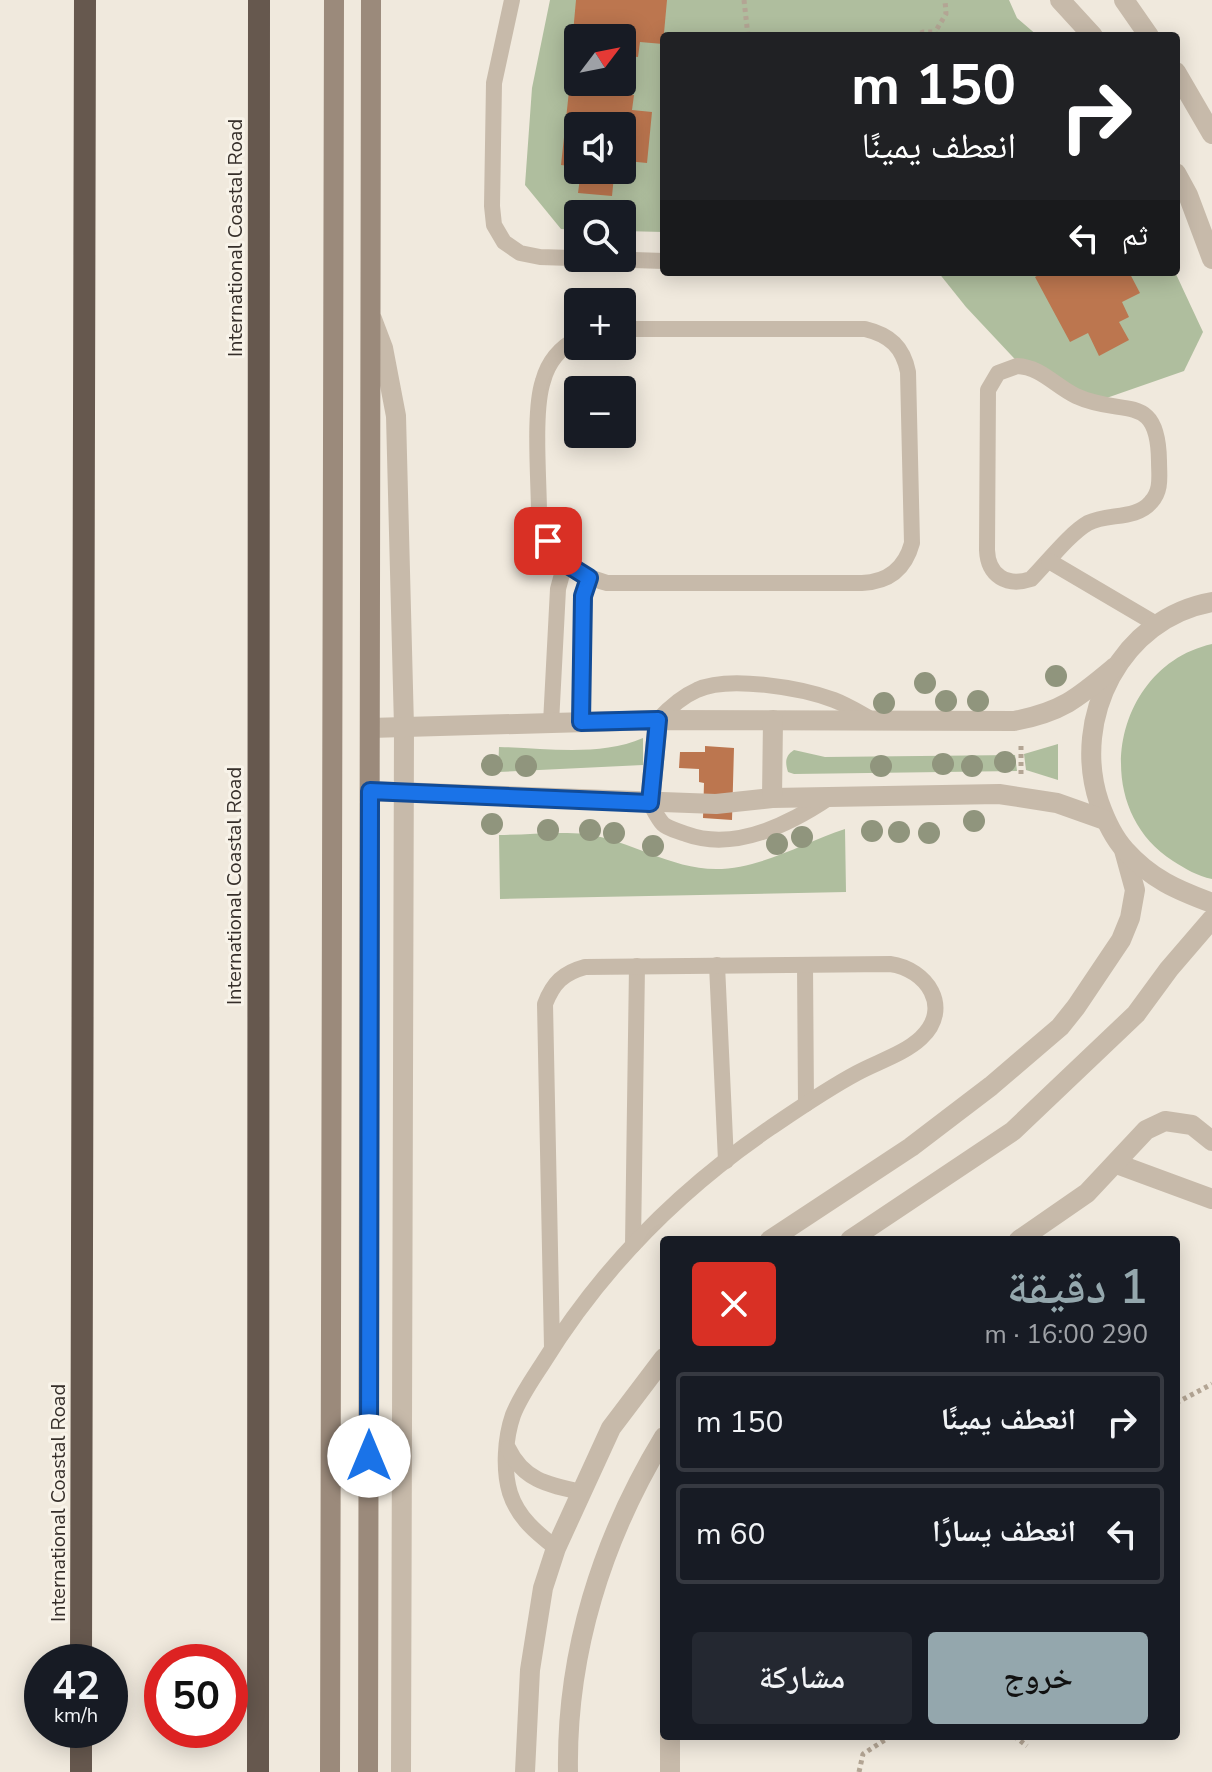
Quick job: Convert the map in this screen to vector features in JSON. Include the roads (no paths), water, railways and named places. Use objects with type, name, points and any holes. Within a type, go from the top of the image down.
[{"type":"highway","name":"International Coastal Road","points":[[81,1644],[85,0]]},
{"type":"highway","name":"International Coastal Road","points":[[258,1772],[259,0]]},
{"type":"highway","points":[[81,1748],[81,1772]]},
{"type":"main road","points":[[330,1772],[334,0]]},
{"type":"main road","points":[[368,1772],[371,0]]},
{"type":"main road","points":[[332,747],[370,738]]},
{"type":"street","points":[[1060,0],[1089,32]]},
{"type":"street","points":[[1124,0],[1146,32]]},
{"type":"street","points":[[1180,79],[1212,134]]},
{"type":"street","points":[[1180,180],[1212,259]]},
{"type":"street","points":[[371,315],[388,370],[396,416],[404,727],[401,1772]]},
{"type":"street","points":[[370,738],[404,727],[658,720],[1021,719],[1056,711],[1078,699],[1115,667],[1134,643],[1156,624],[1205,603],[1212,586]]},
{"type":"street","points":[[1115,667],[1097,703],[1090,742],[1092,782],[1105,820],[1124,850],[1168,888],[1212,903]]},
{"type":"street","points":[[650,803],[658,720]]},
{"type":"street","points":[[772,798],[773,720]]},
{"type":"street","points":[[370,791],[716,804],[772,798],[1021,796],[1057,803],[1105,820]]},
{"type":"street","points":[[776,1236],[911,1147],[991,1086],[1060,1027],[1121,940],[1130,918],[1135,890],[1124,850]]},
{"type":"street","points":[[856,1236],[1013,1131],[1136,1014],[1212,919]]},
{"type":"street","points":[[1025,1236],[1079,1200],[1117,1164],[1146,1130],[1165,1121],[1192,1125],[1212,1141]]},
{"type":"street","points":[[1117,1164],[1212,1199]]},
{"type":"street","points":[[525,1772],[530,1670],[543,1588],[556,1548],[611,1428],[660,1363]]},
{"type":"street","points":[[568,1772],[574,1671],[590,1600],[619,1522],[660,1445]]},
{"type":"street","points":[[670,1740],[670,1772]]},
{"type":"lane","points":[[512,0],[493,96],[492,206],[494,225],[499,234],[504,242],[520,253],[540,257],[660,261]]},
{"type":"lane","points":[[564,347],[549,366],[539,402],[539,514],[548,541],[565,563],[589,578],[607,583],[873,583],[885,579],[903,565],[912,543],[908,372],[902,352],[887,336],[865,329],[636,329]]},
{"type":"lane","points":[[1017,366],[1037,370],[1079,397],[1140,411],[1156,427],[1159,437],[1160,484],[1149,505],[1135,513],[1091,522],[1076,532],[1049,561],[1031,579],[1021,582],[1000,578],[987,561],[988,390],[998,373],[1017,366]]},
{"type":"lane","points":[[1049,561],[1156,624]]},
{"type":"lane","points":[[551,723],[559,580],[565,563]]},
{"type":"lane","points":[[581,722],[583,596],[589,578]]},
{"type":"lane","points":[[658,720],[672,704],[701,688],[746,683],[790,688],[833,700],[874,721]]},
{"type":"lane","points":[[650,803],[664,826],[697,838],[733,838],[768,831],[801,816],[830,797]]},
{"type":"lane","points":[[717,965],[726,1161]]},
{"type":"lane","points":[[805,965],[806,1104]]},
{"type":"lane","points":[[552,1347],[545,1004],[559,979],[585,967],[903,965],[916,971],[932,992],[935,1005],[929,1027],[913,1044],[856,1073],[806,1104],[685,1194],[599,1284],[552,1347],[511,1419],[507,1480],[518,1512],[530,1527],[556,1548]]},
{"type":"lane","points":[[633,1245],[637,966]]},
{"type":"lane","points":[[508,1448],[530,1477],[541,1483],[581,1492]]}]
